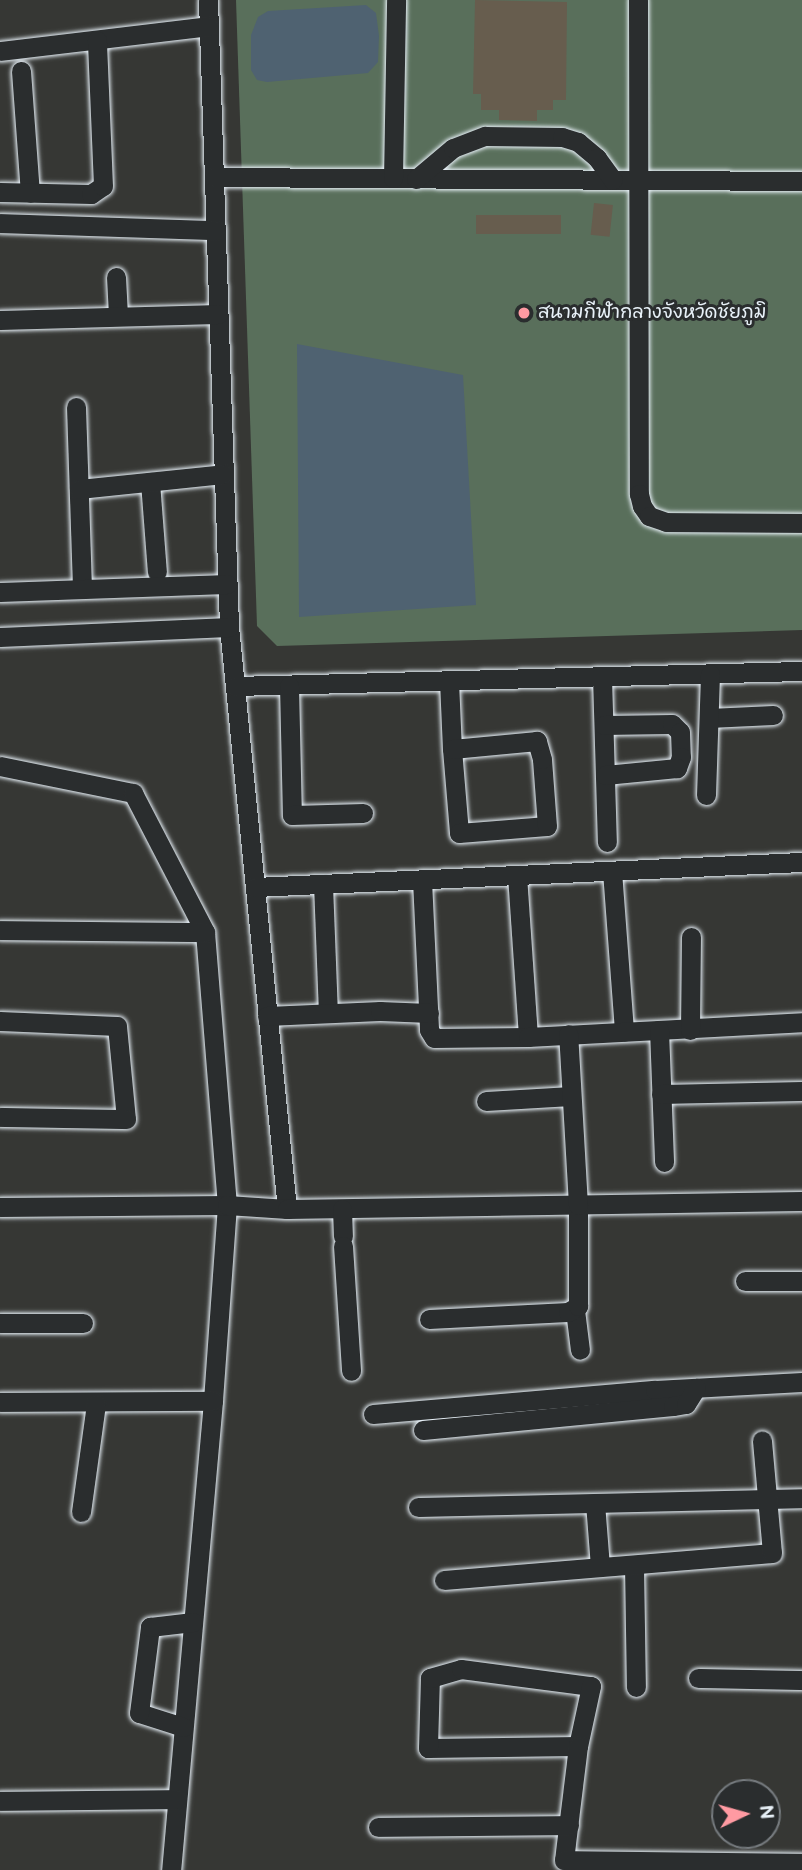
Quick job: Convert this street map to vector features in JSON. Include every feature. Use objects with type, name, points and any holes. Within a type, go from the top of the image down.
[{"type":"street","points":[[208,0],[229,627],[287,1209]]},
{"type":"street","points":[[393,178],[396,0]]},
{"type":"street","points":[[638,0],[639,494],[642,506],[649,516],[666,522],[802,523]]},
{"type":"street","points":[[0,51],[209,26]]},
{"type":"street","points":[[0,192],[91,194],[103,186],[97,40]]},
{"type":"street","points":[[20,71],[30,193]]},
{"type":"street","points":[[416,178],[453,148],[485,136],[562,137],[578,142],[613,180]]},
{"type":"street","points":[[214,177],[802,181]]},
{"type":"street","points":[[0,223],[215,230]]},
{"type":"street","points":[[116,277],[118,316]]},
{"type":"street","points":[[0,320],[218,314]]},
{"type":"street","points":[[76,407],[82,589]]},
{"type":"street","points":[[79,489],[223,474]]},
{"type":"street","points":[[150,482],[158,572]]},
{"type":"street","points":[[0,592],[227,584]]},
{"type":"street","points":[[0,637],[229,627]]},
{"type":"street","points":[[234,686],[802,671]]},
{"type":"street","points":[[706,795],[710,674]]},
{"type":"street","points":[[602,677],[607,842]]},
{"type":"street","points":[[449,681],[452,749],[459,833],[547,826],[542,759],[537,741],[452,749]]},
{"type":"street","points":[[289,686],[292,815],[363,813]]},
{"type":"street","points":[[709,718],[773,715]]},
{"type":"street","points":[[604,725],[672,724],[680,732],[681,757],[677,768],[605,775]]},
{"type":"street","points":[[0,766],[133,793],[205,932],[227,1205],[213,1401],[171,1870]]},
{"type":"street","points":[[255,887],[802,862]]},
{"type":"street","points":[[612,871],[624,1032]]},
{"type":"street","points":[[517,875],[528,1037]]},
{"type":"street","points":[[422,880],[429,1030],[434,1038],[690,1030],[802,1022]]},
{"type":"street","points":[[323,884],[328,1013]]},
{"type":"street","points":[[0,930],[205,932]]},
{"type":"street","points":[[690,1030],[691,937]]},
{"type":"street","points":[[267,1016],[429,1013]]},
{"type":"street","points":[[0,1021],[117,1026],[126,1119],[0,1117]]},
{"type":"street","points":[[659,1030],[664,1162]]},
{"type":"street","points":[[568,1034],[578,1205],[579,1299],[575,1310],[580,1350]]},
{"type":"street","points":[[662,1094],[802,1091]]},
{"type":"street","points":[[486,1101],[571,1096]]},
{"type":"street","points":[[0,1207],[227,1205],[342,1209],[802,1201]]},
{"type":"street","points":[[342,1209],[351,1371]]},
{"type":"street","points":[[745,1281],[802,1281]]},
{"type":"street","points":[[429,1319],[575,1310]]},
{"type":"street","points":[[0,1323],[83,1323]]},
{"type":"street","points":[[373,1414],[802,1382]]},
{"type":"street","points":[[423,1430],[673,1406],[685,1404],[696,1388]]},
{"type":"street","points":[[0,1402],[96,1404],[213,1401]]},
{"type":"street","points":[[81,1512],[96,1404]]},
{"type":"street","points":[[444,1580],[772,1553],[762,1440]]},
{"type":"street","points":[[418,1507],[802,1497]]},
{"type":"street","points":[[596,1503],[600,1567]]},
{"type":"street","points":[[634,1565],[636,1687]]},
{"type":"street","points":[[183,1727],[139,1713],[150,1627],[193,1622]]},
{"type":"street","points":[[578,1746],[428,1748],[430,1678],[461,1669],[591,1686],[578,1746],[564,1860],[802,1863]]},
{"type":"street","points":[[698,1678],[802,1680]]},
{"type":"street","points":[[0,1801],[177,1799]]},
{"type":"street","points":[[378,1827],[569,1825]]},
{"type":"green space","name":"สนามกีฬากลางจังหวัดชัยภูมิ","points":[[236,0],[802,0],[802,630],[277,646],[257,626]]},
{"type":"water","points":[[366,5],[376,13],[379,36],[378,62],[368,73],[267,82],[257,80],[251,70],[251,35],[258,17],[268,11]]},
{"type":"water","points":[[297,344],[463,375],[476,605],[299,617]]},
{"type":"building","points":[[475,0],[567,2],[566,100],[553,100],[553,110],[537,110],[537,121],[499,120],[499,110],[481,110],[481,94],[473,94]]},
{"type":"building","points":[[594,203],[613,205],[610,237],[591,235]]},
{"type":"building","points":[[476,215],[561,215],[561,234],[476,234]]},
{"type":"place","name":"สนามกีฬากลางจังหวัดชัยภูมิ","points":[[524,313]]}]
